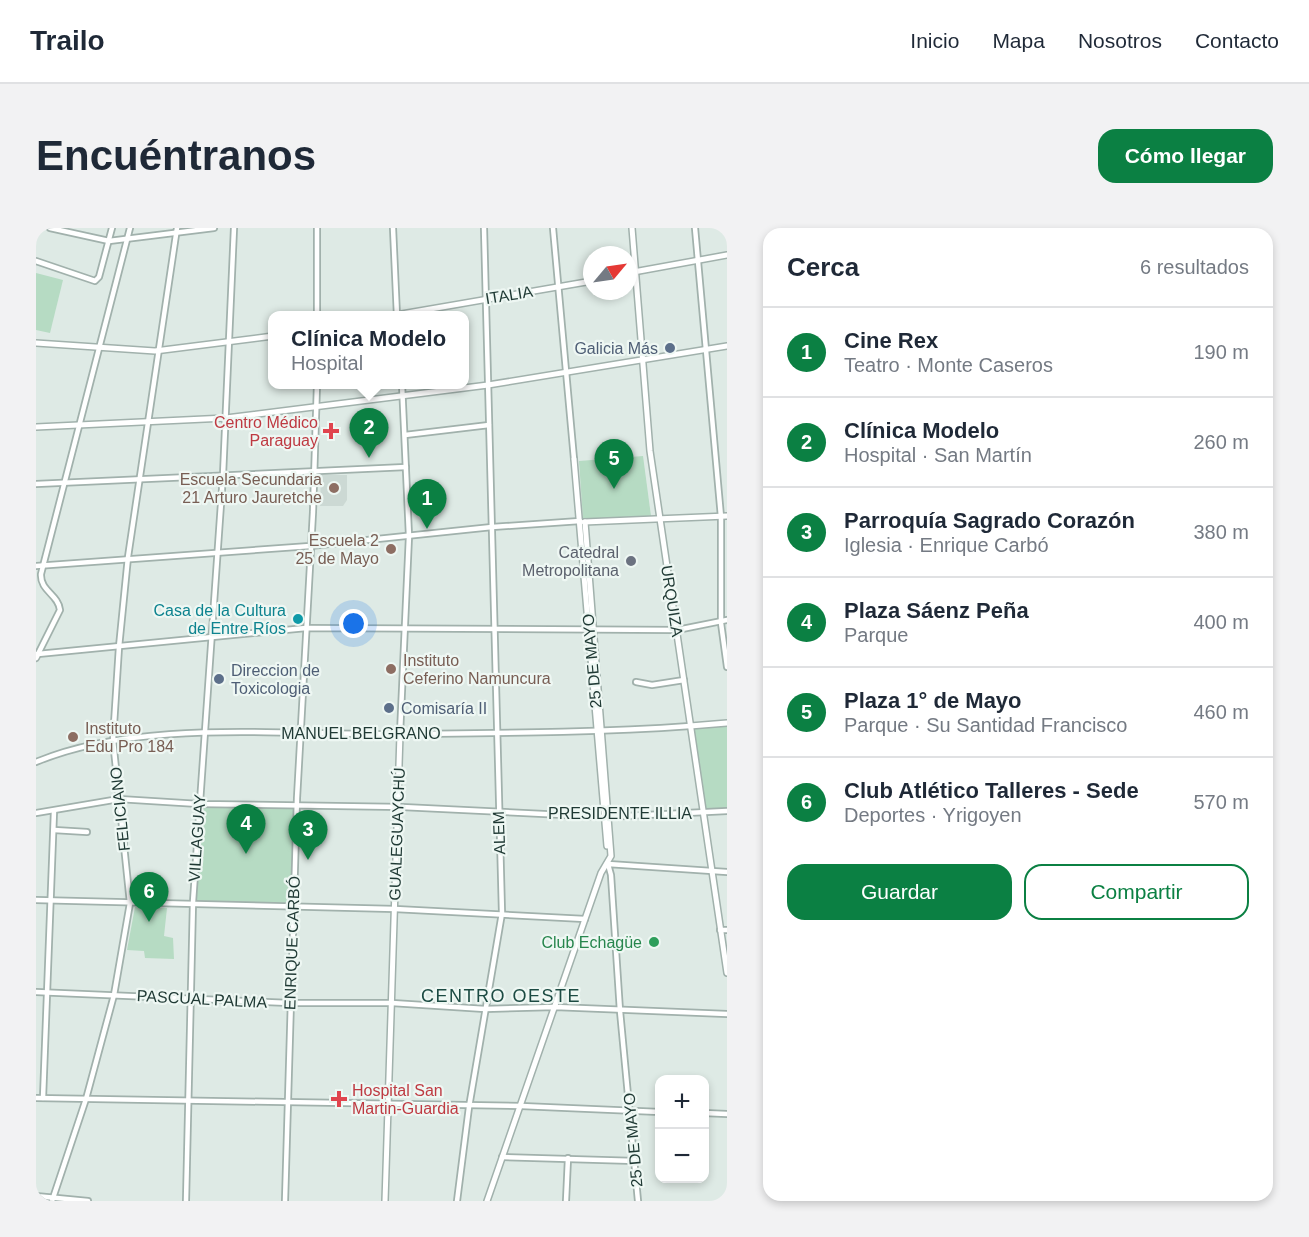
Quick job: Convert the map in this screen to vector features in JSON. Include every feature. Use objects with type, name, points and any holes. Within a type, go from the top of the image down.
[{"type":"street","points":[[50,228],[72,230],[109,241],[176,230],[214,228]]},
{"type":"street","points":[[36,261],[94,281],[99,277],[112,228]]},
{"type":"street","points":[[37,656],[60,610],[56,599],[43,587],[41,580],[43,566],[130,228]]},
{"type":"street","name":"VILLAGUAY","points":[[186,1201],[193,902],[203,734],[223,476],[234,228]]},
{"type":"street","points":[[317,228],[317,311]]},
{"type":"street","points":[[393,228],[395,311]]},
{"type":"street","name":"ALEM","points":[[457,1201],[469,1107],[502,913],[489,462],[488,298],[484,228]]},
{"type":"street","points":[[553,228],[574,459]]},
{"type":"street","name":"URQUIZA","points":[[632,228],[633,246]]},
{"type":"street","points":[[695,228],[714,441],[724,517],[721,623],[727,667]]},
{"type":"street","name":"FELICIANO","points":[[53,1200],[86,1099],[114,995],[130,903],[113,740],[119,647],[128,557],[176,230]]},
{"type":"street","points":[[637,272],[727,255]]},
{"type":"street","name":"ITALIA","points":[[417,311],[583,283]]},
{"type":"street","name":"URQUIZA","points":[[637,292],[650,451],[710,870],[724,930],[727,973]]},
{"type":"street","points":[[36,343],[159,351],[228,344],[268,337]]},
{"type":"street","points":[[469,387],[727,346]]},
{"type":"street","name":"ENRIQUE CARBÓ","points":[[285,1201],[297,805],[317,389]]},
{"type":"street","name":"GUALEGUAYCHÚ","points":[[385,1201],[408,536],[402,389]]},
{"type":"street","points":[[36,427],[226,418],[457,389]]},
{"type":"street","points":[[405,435],[489,425]]},
{"type":"street","name":"25 DE MAYO","points":[[574,459],[582,522],[607,817],[608,864],[612,878],[620,1011],[632,1111],[638,1201]]},
{"type":"street","points":[[36,484],[406,467]]},
{"type":"street","points":[[36,566],[128,557],[310,546],[492,527],[724,517]]},
{"type":"street","points":[[37,656],[306,628],[677,630],[727,620]]},
{"type":"street","points":[[636,682],[652,685],[684,680]]},
{"type":"street","points":[[690,726],[727,723]]},
{"type":"street","name":"MANUEL BELGRANO","points":[[36,762],[113,740],[203,734],[301,732],[496,734],[600,732],[690,726]]},
{"type":"street","name":"PRESIDENTE ILLIA","points":[[36,813],[118,799],[199,804],[397,807],[607,817],[727,811]]},
{"type":"street","points":[[43,1098],[54,811]]},
{"type":"street","points":[[54,830],[87,832]]},
{"type":"street","points":[[487,1201],[601,873],[608,864],[727,872]]},
{"type":"street","points":[[36,900],[130,903],[193,902],[502,913],[585,919]]},
{"type":"street","name":"PASCUAL PALMA","points":[[36,992],[290,1003],[392,1003],[485,1009],[555,1007],[727,1014]]},
{"type":"street","points":[[36,1098],[388,1106],[521,1106],[655,1112]]},
{"type":"street","points":[[709,1113],[727,1114]]},
{"type":"street","points":[[502,1157],[636,1161]]},
{"type":"street","points":[[566,1201],[567,1158]]},
{"type":"street","points":[[36,1196],[53,1200],[88,1201]]},
{"type":"shaded area","name":"Escuela Secundaria 21 Arturo Jauretche","points":[[321,475],[347,475],[347,500],[343,506],[320,506]]},
{"type":"green space","points":[[36,273],[63,280],[50,333],[36,330]]},
{"type":"green space","points":[[643,456],[651,516],[583,519],[579,461]]},
{"type":"green space","points":[[727,725],[727,809],[705,811],[693,729]]},
{"type":"green space","points":[[200,805],[298,808],[292,904],[194,901]]},
{"type":"green space","points":[[135,907],[167,908],[164,936],[173,938],[174,959],[145,958],[144,951],[127,950]]},
{"type":"place","name":"Galicia Más","points":[[670,348]]},
{"type":"place","name":"Centro Médico Paraguay","points":[[331,431]]},
{"type":"place","name":"Clínica Modelo","points":[[369,458]]},
{"type":"place","name":"Escuela Secundaria 21 Arturo Jauretche","points":[[334,488]]},
{"type":"place","name":"Plaza 1° de Mayo","points":[[614,489]]},
{"type":"place","name":"Cine Rex","points":[[427,529]]},
{"type":"place","name":"Escuela 2 25 de Mayo","points":[[391,549]]},
{"type":"place","name":"Catedral Metropolitana","points":[[631,561]]},
{"type":"place","name":"Casa de la Cultura de Entre Ríos","points":[[298,619]]},
{"type":"place","name":"Instituto Ceferino Namuncura","points":[[391,669]]},
{"type":"place","name":"Direccion de Toxicologia","points":[[219,679]]},
{"type":"place","name":"Comisaría II","points":[[389,708]]},
{"type":"place","name":"Instituto Edu Pro 184","points":[[73,737]]},
{"type":"place","name":"Plaza Sáenz Peña","points":[[246,854]]},
{"type":"place","name":"Parroquía Sagrado Corazón","points":[[308,860]]},
{"type":"place","name":"Club Atlético Talleres - Sede","points":[[149,922]]},
{"type":"place","name":"Club Echagüe","points":[[654,942]]},
{"type":"place","name":"Hospital San Martin-Guardia","points":[[339,1099]]},
{"type":"district","name":"CENTRO OESTE","points":[[501,996]]}]
